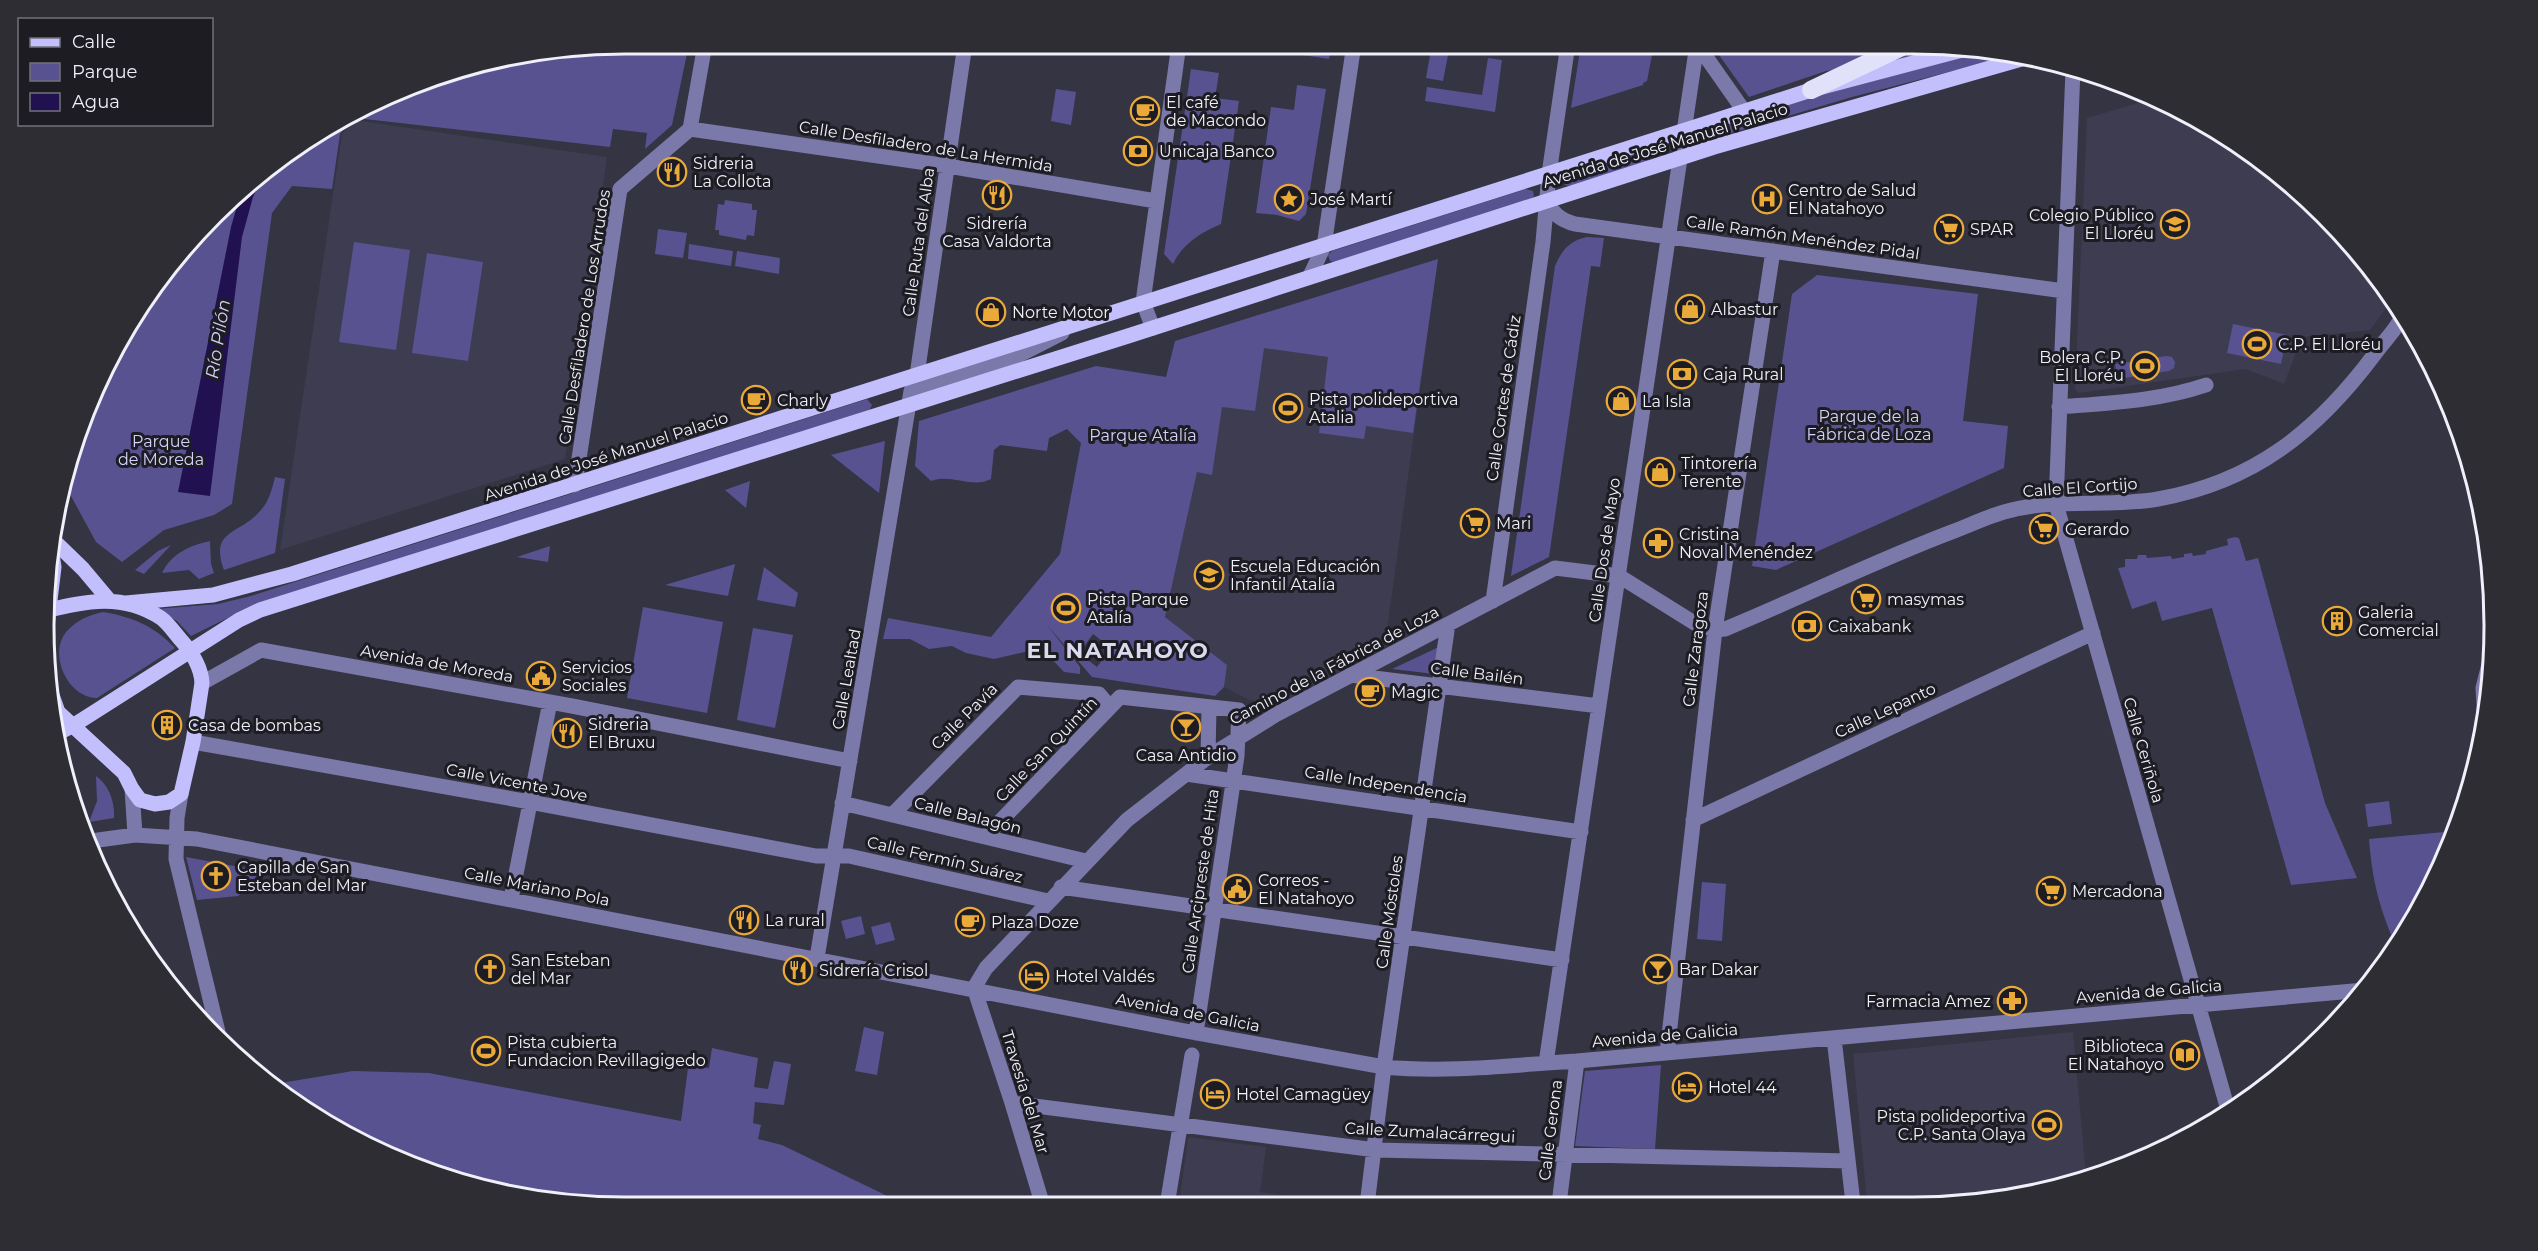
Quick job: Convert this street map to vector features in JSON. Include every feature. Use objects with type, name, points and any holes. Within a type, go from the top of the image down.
[{"type":"highway","points":[[1811,90],[1887,54]]},
{"type":"main road","name":"Avenida de José Manuel Palacio","points":[[126,603],[213,595],[292,574],[1744,111],[1811,90],[1944,55]]},
{"type":"main road","name":"Avenida de José Manuel Palacio","points":[[64,730],[190,650],[260,610],[1153,328],[1681,158],[2009,62]]},
{"type":"main road","points":[[60,546],[83,569],[108,600]]},
{"type":"main road","points":[[54,609],[77,603],[108,600],[126,603],[162,619],[190,650],[201,674],[202,683],[193,742],[181,794],[169,802],[155,804],[140,800],[124,773],[61,714]]},
{"type":"street","points":[[690,129],[703,54]]},
{"type":"street","name":"Calle Ruta del Alba","points":[[917,375],[964,54]]},
{"type":"street","points":[[1153,328],[1143,302],[1178,54]]},
{"type":"street","points":[[1310,276],[1324,246],[1353,54]]},
{"type":"street","name":"Calle Cortes de Cádiz","points":[[1493,601],[1567,54]]},
{"type":"street","name":"Calle Dos de Mayo","points":[[1546,1063],[1696,54]]},
{"type":"street","points":[[1704,54],[1744,111]]},
{"type":"street","name":"Calle Ceriñola","points":[[2073,77],[2056,504],[2226,1103]]},
{"type":"street","name":"Calle Desfiladero de La Hermida","points":[[690,129],[948,166],[1156,201]]},
{"type":"street","name":"Calle Desfiladero de Los Arrudos","points":[[575,485],[620,189],[690,129]]},
{"type":"street","name":"Calle Ramón Menéndez Pidal","points":[[1546,201],[1554,213],[1569,222],[1669,238],[2064,291]]},
{"type":"street","name":"Calle Zaragoza","points":[[1666,1053],[1715,630],[1773,252]]},
{"type":"street","name":"Avenida de José Manuel Palacio","points":[[908,405],[911,391],[1019,355],[1092,319]]},
{"type":"street","name":"Calle El Cortijo","points":[[1715,630],[1725,629],[1910,548],[2006,511],[2056,504],[2157,499],[2197,490],[2234,478],[2265,462],[2302,435],[2339,398],[2398,325]]},
{"type":"street","points":[[2059,407],[2138,400],[2186,392],[2206,385]]},
{"type":"street","name":"Calle Lealtad","points":[[817,958],[908,405]]},
{"type":"street","name":"Camino de la Fábrica de Loza","points":[[974,988],[986,968],[1127,820],[1239,735],[1555,568],[1619,576]]},
{"type":"street","points":[[1619,576],[1696,624],[1715,630]]},
{"type":"street","name":"Calle Móstoles","points":[[1368,1197],[1376,1150],[1384,1067],[1448,624]]},
{"type":"street","name":"Calle Lepanto","points":[[1693,820],[2093,633]]},
{"type":"street","name":"Avenida de Moreda","points":[[202,683],[261,650],[550,702],[850,761]]},
{"type":"street","name":"Calle Bailén","points":[[1350,675],[1599,706]]},
{"type":"street","name":"Calle Pavía","points":[[892,815],[1018,687],[1100,694],[1110,707]]},
{"type":"street","name":"Calle San Quintín","points":[[985,837],[1120,697],[1239,710],[1239,735]]},
{"type":"street","points":[[512,899],[550,702]]},
{"type":"street","points":[[1208,757],[1209,707]]},
{"type":"street","name":"Calle Arcipreste de Hita","points":[[1196,1033],[1239,735]]},
{"type":"street","name":"Calle Vicente Jove","points":[[193,742],[816,856],[834,856]]},
{"type":"street","name":"Calle Independencia","points":[[1186,774],[1581,832]]},
{"type":"street","points":[[132,789],[135,836]]},
{"type":"street","points":[[181,794],[176,858],[216,1025]]},
{"type":"street","name":"Calle Balagón","points":[[842,803],[1086,861]]},
{"type":"street","name":"Calle Mariano Pola","points":[[97,840],[135,836],[176,837],[208,841],[974,988]]},
{"type":"street","name":"Calle Fermín Suárez","points":[[834,856],[849,856],[1048,901]]},
{"type":"street","points":[[1061,887],[1562,960]]},
{"type":"street","name":"Avenida de Galicia","points":[[974,988],[1196,1033],[1384,1067],[1430,1070],[1577,1061],[2351,991]]},
{"type":"street","name":"Travesía del Mar","points":[[974,988],[1012,1103],[1039,1197]]},
{"type":"street","points":[[1834,1038],[1852,1197]]},
{"type":"street","points":[[1168,1197],[1192,1055]]},
{"type":"street","name":"Calle Gerona","points":[[1560,1197],[1577,1061]]},
{"type":"street","name":"Calle Zumalacárregui","points":[[1012,1103],[1376,1150],[1848,1161]]},
{"type":"shaded area","points":[[2141,102],[2165,113],[2230,150],[2260,172],[2317,221],[2366,278],[2387,307],[2370,330],[2302,337],[2284,384],[2246,369],[2079,393],[2075,389],[2087,118]]},
{"type":"shaded area","points":[[359,121],[607,157],[565,459],[280,550],[342,134]]},
{"type":"shaded area","points":[[1438,259],[1386,637],[1271,703],[1249,700],[1224,687],[1227,665],[1165,617],[1229,324]]},
{"type":"shaded area","points":[[2073,1032],[2086,1170],[2024,1186],[1987,1192],[1950,1196],[1866,1197],[1853,1054]]},
{"type":"shaded area","points":[[1188,1137],[1266,1147],[1260,1192],[1298,1197],[1180,1197]]},
{"type":"green space","points":[[687,54],[672,125],[645,149],[647,133],[613,129],[610,147],[362,119],[442,84],[514,65],[588,55]]},
{"type":"green space","points":[[1303,54],[1330,54],[1329,59]]},
{"type":"green space","points":[[1430,54],[1448,54],[1443,81],[1426,78]]},
{"type":"green space","points":[[1579,54],[1652,55],[1647,81],[1643,85],[1571,108]]},
{"type":"green space","points":[[1718,54],[1931,54],[1890,65],[1826,71],[1749,97]]},
{"type":"green space","points":[[1966,57],[1994,60],[1852,97],[1704,141],[1699,137],[1701,133],[1817,96]]},
{"type":"green space","points":[[1488,58],[1502,60],[1495,112],[1425,101],[1427,87],[1482,95]]},
{"type":"green space","points":[[1191,69],[1219,73],[1215,98],[1239,101],[1221,224],[1193,240],[1182,250],[1173,264],[1164,254]]},
{"type":"green space","points":[[1297,85],[1326,89],[1306,214],[1299,221],[1277,215],[1256,213],[1271,107],[1294,110]]},
{"type":"green space","points":[[1056,89],[1076,92],[1071,125],[1051,121]]},
{"type":"green space","name":"Parque de Moreda","points":[[345,128],[340,134],[332,189],[292,186],[272,213],[232,504],[214,515],[164,530],[122,562],[96,542],[70,493],[73,478],[84,442],[113,373],[150,308],[172,278],[221,221],[278,172],[308,150]]},
{"type":"green space","points":[[1643,152],[1649,153],[1650,158],[1646,162],[1571,186],[1565,185],[1566,176]]},
{"type":"green space","points":[[1526,189],[1533,191],[1534,196],[1531,199],[1335,262],[1330,261],[1328,255],[1332,251]]},
{"type":"green space","points":[[725,200],[752,204],[752,210],[757,210],[754,236],[747,235],[746,240],[719,235],[719,230],[715,230],[718,204],[724,205]]},
{"type":"green space","points":[[658,229],[687,233],[683,258],[655,254]]},
{"type":"green space","points":[[1587,237],[1604,238],[1600,267],[1591,266],[1549,557],[1511,576],[1555,266],[1567,247]]},
{"type":"green space","points":[[354,242],[410,250],[396,350],[339,342]]},
{"type":"green space","points":[[689,244],[733,251],[731,266],[688,259]]},
{"type":"green space","points":[[737,251],[780,258],[779,274],[735,266]]},
{"type":"green space","points":[[427,253],[483,262],[468,361],[412,353]]},
{"type":"green space","name":"Parque Atalía","points":[[1438,259],[1413,433],[1366,426],[1364,439],[1319,433],[1328,357],[1264,348],[1255,411],[1222,407],[1212,475],[1197,472],[1165,617],[1227,665],[1224,687],[1215,696],[1092,677],[1047,625],[1080,667],[1080,674],[1064,672],[1048,655],[1034,650],[994,659],[966,653],[952,646],[929,649],[910,639],[883,639],[888,618],[991,637],[1060,554],[1081,443],[1067,429],[1049,438],[1047,451],[1000,445],[994,450],[991,479],[984,482],[946,479],[931,481],[915,466],[919,421],[1096,366],[1166,377],[1175,341]],"holes":[[[1093,634],[1111,648],[1097,667],[1079,653]]]},
{"type":"green space","name":"Parque de la Fábrica de Loza","points":[[1817,275],[1978,294],[1963,421],[2008,426],[2004,468],[1776,570],[1752,566],[1792,294]]},
{"type":"green space","name":"C.P. El Lloréu","points":[[2233,324],[2287,335],[2281,364],[2227,353]]},
{"type":"green space","name":"Bolera C.P. El Lloréu","points":[[2172,357],[2175,362],[2174,368],[2169,371],[2118,379],[2115,364]]},
{"type":"green space","points":[[867,399],[872,405],[869,411],[248,608],[191,636],[177,621],[156,609],[218,604],[251,596]]},
{"type":"green space","points":[[885,441],[879,493],[831,455]]},
{"type":"green space","points":[[275,477],[285,479],[275,553],[224,570],[220,547],[229,534],[252,519],[266,504]]},
{"type":"green space","points":[[750,481],[746,508],[725,490]]},
{"type":"green space","points":[[2239,538],[2246,561],[2258,558],[2325,803],[2357,878],[2291,885],[2212,608],[2162,621],[2156,601],[2132,609],[2118,568],[2125,567],[2125,559],[2137,559],[2138,555],[2146,555],[2147,558],[2171,556],[2172,559],[2184,557],[2184,554],[2192,553],[2193,556],[2206,554],[2206,551],[2228,545],[2227,539]]},
{"type":"green space","points":[[210,541],[211,564],[214,573],[199,579],[189,570],[162,573],[171,560],[182,551]]},
{"type":"green space","points":[[171,545],[144,574],[135,570],[158,551]]},
{"type":"green space","points":[[550,546],[548,562],[517,557]]},
{"type":"green space","points":[[735,564],[728,596],[665,585]]},
{"type":"green space","points":[[764,567],[798,593],[795,607],[757,600]]},
{"type":"green space","points":[[643,607],[723,622],[707,713],[627,698]]},
{"type":"green space","points":[[103,612],[124,617],[151,628],[175,648],[97,698],[77,691],[69,683],[60,662],[59,651],[61,640],[71,627],[84,618]]},
{"type":"green space","points":[[753,628],[793,635],[775,728],[737,720]]},
{"type":"green space","points":[[1439,647],[1435,674],[1392,669]]},
{"type":"green space","points":[[96,776],[110,794],[114,818],[89,822],[97,801]]},
{"type":"green space","points":[[2389,801],[2392,824],[2368,827],[2365,804]]},
{"type":"green space","points":[[2445,832],[2425,878],[2392,936],[2377,893],[2369,839]]},
{"type":"green space","points":[[186,857],[267,872],[238,896],[197,900]]},
{"type":"green space","points":[[1702,882],[1726,884],[1722,941],[1697,939]]},
{"type":"green space","points":[[861,916],[865,934],[846,939],[841,921]]},
{"type":"green space","points":[[890,922],[895,940],[876,945],[871,927]]},
{"type":"green space","points":[[864,1027],[884,1032],[877,1075],[855,1071]]},
{"type":"green space","points":[[712,1048],[758,1058],[754,1087],[768,1089],[774,1061],[791,1064],[784,1105],[755,1102],[753,1123],[761,1125],[758,1139],[782,1145],[889,1197],[588,1196],[514,1186],[442,1167],[373,1138],[308,1101],[283,1083],[353,1071],[429,1073],[681,1121],[688,1068],[690,1066],[709,1068]]},
{"type":"green space","points":[[1661,1065],[1655,1149],[1575,1146],[1585,1071]]},
{"type":"water","name":"Río Pilón","points":[[256,190],[242,237],[210,496],[178,492],[237,207]]},
{"type":"place","name":"El café de Macondo","points":[[1145,111]]},
{"type":"place","name":"Unicaja Banco","points":[[1138,151]]},
{"type":"place","name":"Sidreria La Collota","points":[[672,172]]},
{"type":"place","name":"Sidrería Casa Valdorta","points":[[997,195]]},
{"type":"place","name":"José Martí","points":[[1289,199]]},
{"type":"place","name":"Centro de Salud El Natahoyo","points":[[1767,199]]},
{"type":"place","name":"Colegio Público El Lloréu","points":[[2175,224]]},
{"type":"place","name":"SPAR","points":[[1949,229]]},
{"type":"place","name":"Albastur","points":[[1690,309]]},
{"type":"place","name":"Norte Motor","points":[[991,312]]},
{"type":"place","name":"C.P. El Lloréu","points":[[2257,344]]},
{"type":"place","name":"Bolera C.P. El Lloréu","points":[[2145,366]]},
{"type":"place","name":"Caja Rural","points":[[1682,374]]},
{"type":"place","name":"Charly","points":[[756,400]]},
{"type":"place","name":"La Isla","points":[[1621,401]]},
{"type":"place","name":"Pista polideportiva Atalia","points":[[1288,408]]},
{"type":"place","name":"Tintorería Terente","points":[[1660,472]]},
{"type":"place","name":"Mari","points":[[1475,523]]},
{"type":"place","name":"Gerardo","points":[[2044,529]]},
{"type":"place","name":"Cristina Noval Menéndez","points":[[1658,543]]},
{"type":"place","name":"Escuela Educación Infantil Atalía","points":[[1209,575]]},
{"type":"place","name":"masymas","points":[[1866,599]]},
{"type":"place","name":"Pista Parque Atalía","points":[[1066,608]]},
{"type":"place","name":"Galeria Comercial","points":[[2337,621]]},
{"type":"place","name":"Caixabank","points":[[1807,626]]},
{"type":"place","name":"Servicios Sociales","points":[[541,676]]},
{"type":"place","name":"Magic","points":[[1370,692]]},
{"type":"place","name":"Casa de bombas","points":[[167,725]]},
{"type":"place","name":"Casa Antidio","points":[[1186,727]]},
{"type":"place","name":"Sidreria El Bruxu","points":[[567,733]]},
{"type":"place","name":"Capilla de San Esteban del Mar","points":[[216,876]]},
{"type":"place","name":"Correos - El Natahoyo","points":[[1237,889]]},
{"type":"place","name":"Mercadona","points":[[2051,891]]},
{"type":"place","name":"La rural","points":[[744,920]]},
{"type":"place","name":"Plaza Doze","points":[[970,922]]},
{"type":"place","name":"San Esteban del Mar","points":[[490,969]]},
{"type":"place","name":"Bar Dakar","points":[[1658,969]]},
{"type":"place","name":"Sidrería Crisol","points":[[798,970]]},
{"type":"place","name":"Hotel Valdés","points":[[1034,976]]},
{"type":"place","name":"Farmacia Amez","points":[[2012,1001]]},
{"type":"place","name":"Pista cubierta Fundacion Revillagigedo","points":[[486,1051]]},
{"type":"place","name":"Biblioteca El Natahoyo","points":[[2185,1055]]},
{"type":"place","name":"Hotel 44","points":[[1687,1087]]},
{"type":"place","name":"Hotel Camagüey","points":[[1215,1094]]},
{"type":"place","name":"Pista polideportiva C.P. Santa Olaya","points":[[2047,1125]]},
{"type":"district","name":"EL NATAHOYO","points":[[1118,650]]}]
